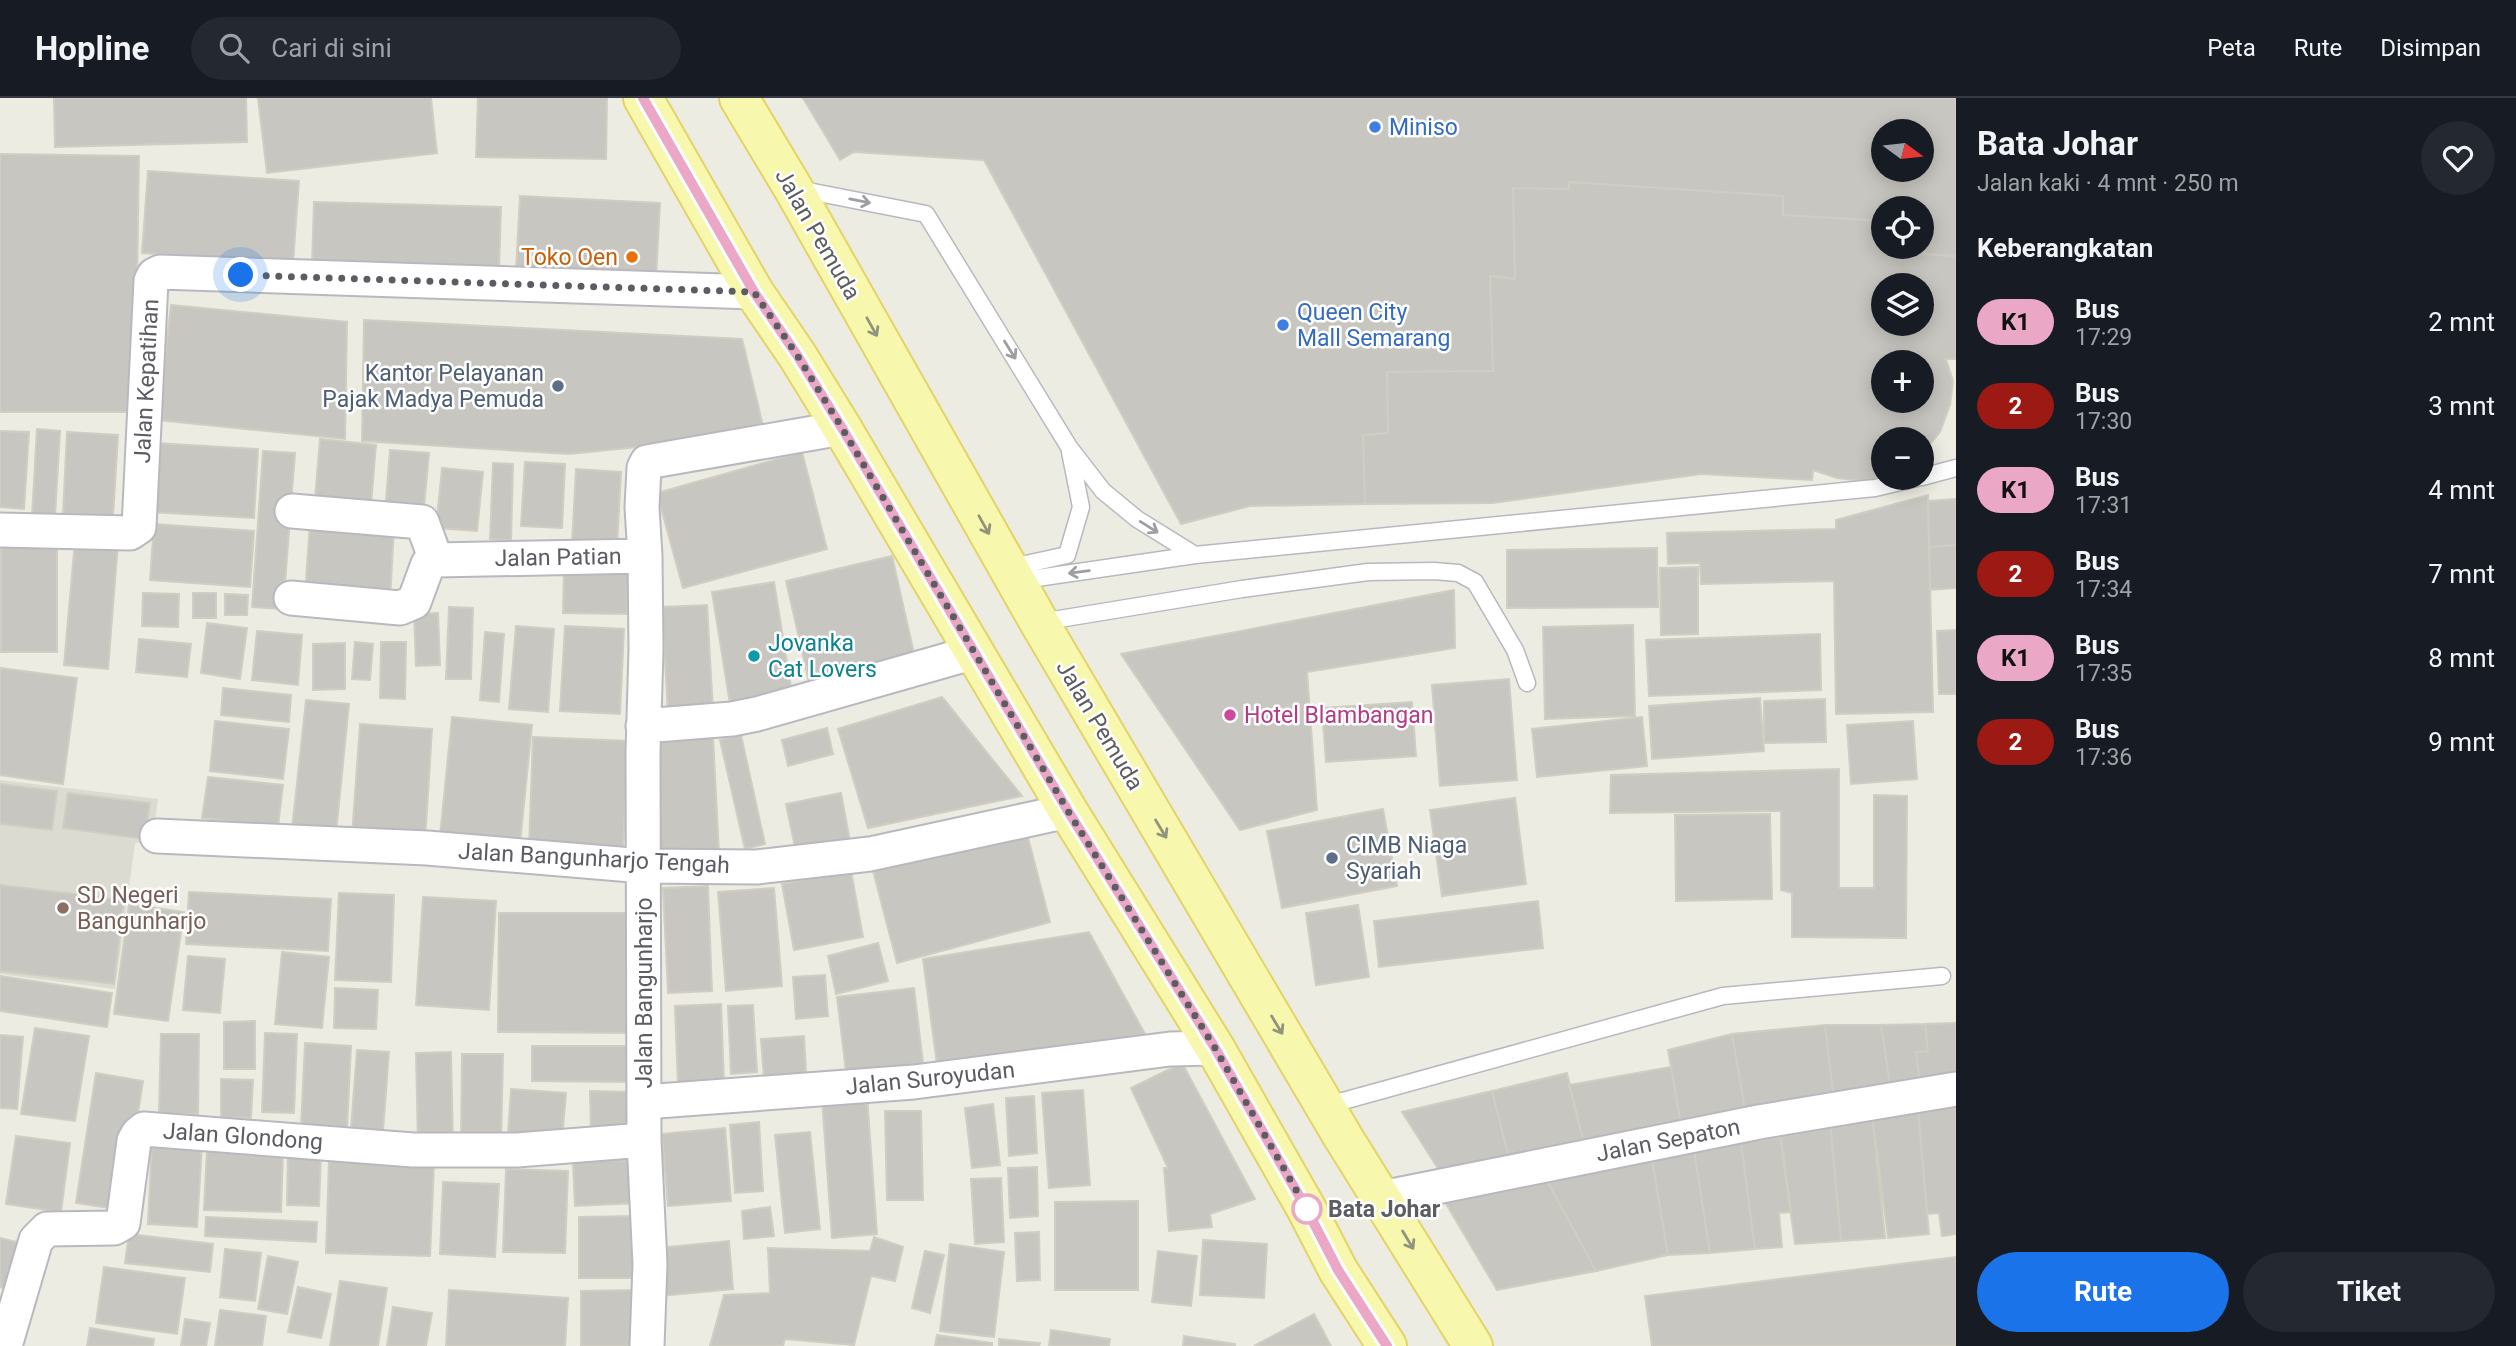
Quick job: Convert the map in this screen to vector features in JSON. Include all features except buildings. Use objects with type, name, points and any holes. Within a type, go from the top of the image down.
[{"type":"main road","points":[[643,98],[754,292],[842,428],[1068,811],[1215,1048],[1338,1270],[1387,1346]]},
{"type":"main road","name":"Jalan Pemuda","points":[[739,98],[793,188],[1039,622],[1325,1106],[1473,1346]]},
{"type":"street","name":"Jalan Kepatihan","points":[[0,530],[130,533],[139,527],[152,281],[154,275],[160,272],[754,292]]},
{"type":"street","name":"Jalan Patian","points":[[436,559],[645,556],[642,507],[644,468],[647,462],[842,428]]},
{"type":"street","points":[[291,598],[408,607],[414,602],[428,564],[436,559],[422,523],[292,511]]},
{"type":"street","name":"Jalan Bangunharjo","points":[[645,556],[644,1140],[650,1264],[647,1346]]},
{"type":"street","points":[[643,726],[732,719],[757,714],[975,652]]},
{"type":"street","name":"Jalan Bangunharjo Tengah","points":[[157,836],[427,848],[643,866],[757,867],[870,854],[1068,811]]},
{"type":"street","name":"Jalan Suroyudan","points":[[644,1102],[914,1082],[1170,1049],[1215,1048]]},
{"type":"street","name":"Jalan Sepaton","points":[[1382,1198],[1759,1122],[1956,1089]]},
{"type":"street","name":"Jalan Glondong","points":[[5,1346],[40,1233],[47,1229],[114,1228],[123,1223],[134,1141],[144,1129],[413,1150],[517,1150],[644,1140]]},
{"type":"lane","points":[[793,188],[926,214],[1069,447],[1104,491],[1137,519],[1195,555]]},
{"type":"lane","points":[[1012,575],[1067,555],[1081,508],[1069,447]]},
{"type":"lane","points":[[1934,473],[1956,468]]},
{"type":"lane","points":[[1012,575],[1871,488]]},
{"type":"lane","points":[[1039,622],[1242,589],[1368,572],[1458,573],[1475,582],[1515,650],[1527,683]]},
{"type":"lane","points":[[1325,1106],[1723,996],[1942,976]]},
{"type":"shaded area","name":"SD Negeri Bangunharjo","points":[[0,780],[158,799],[152,842],[135,843],[115,989],[0,974]]},
{"type":"bus line","name":"K1","points":[[643,98],[754,292],[842,428],[1068,811],[1215,1048],[1338,1270],[1387,1346]]},
{"type":"place","name":"Miniso","points":[[1375,127]]},
{"type":"place","name":"Toko Oen","points":[[632,257]]},
{"type":"place","name":"Queen City Mall Semarang","points":[[1283,325]]},
{"type":"place","name":"Kantor Pelayanan Pajak Madya Pemuda","points":[[558,386]]},
{"type":"place","name":"Jovanka Cat Lovers","points":[[754,656]]},
{"type":"place","name":"Hotel Blambangan","points":[[1230,715]]},
{"type":"place","name":"CIMB Niaga Syariah","points":[[1332,858]]},
{"type":"place","name":"SD Negeri Bangunharjo","points":[[63,908]]},
{"type":"place","name":"Bata Johar","points":[[1307,1209]]},
{"type":"route","points":[[241,275],[754,292],[842,428],[1068,811],[1215,1048],[1307,1209]]}]
